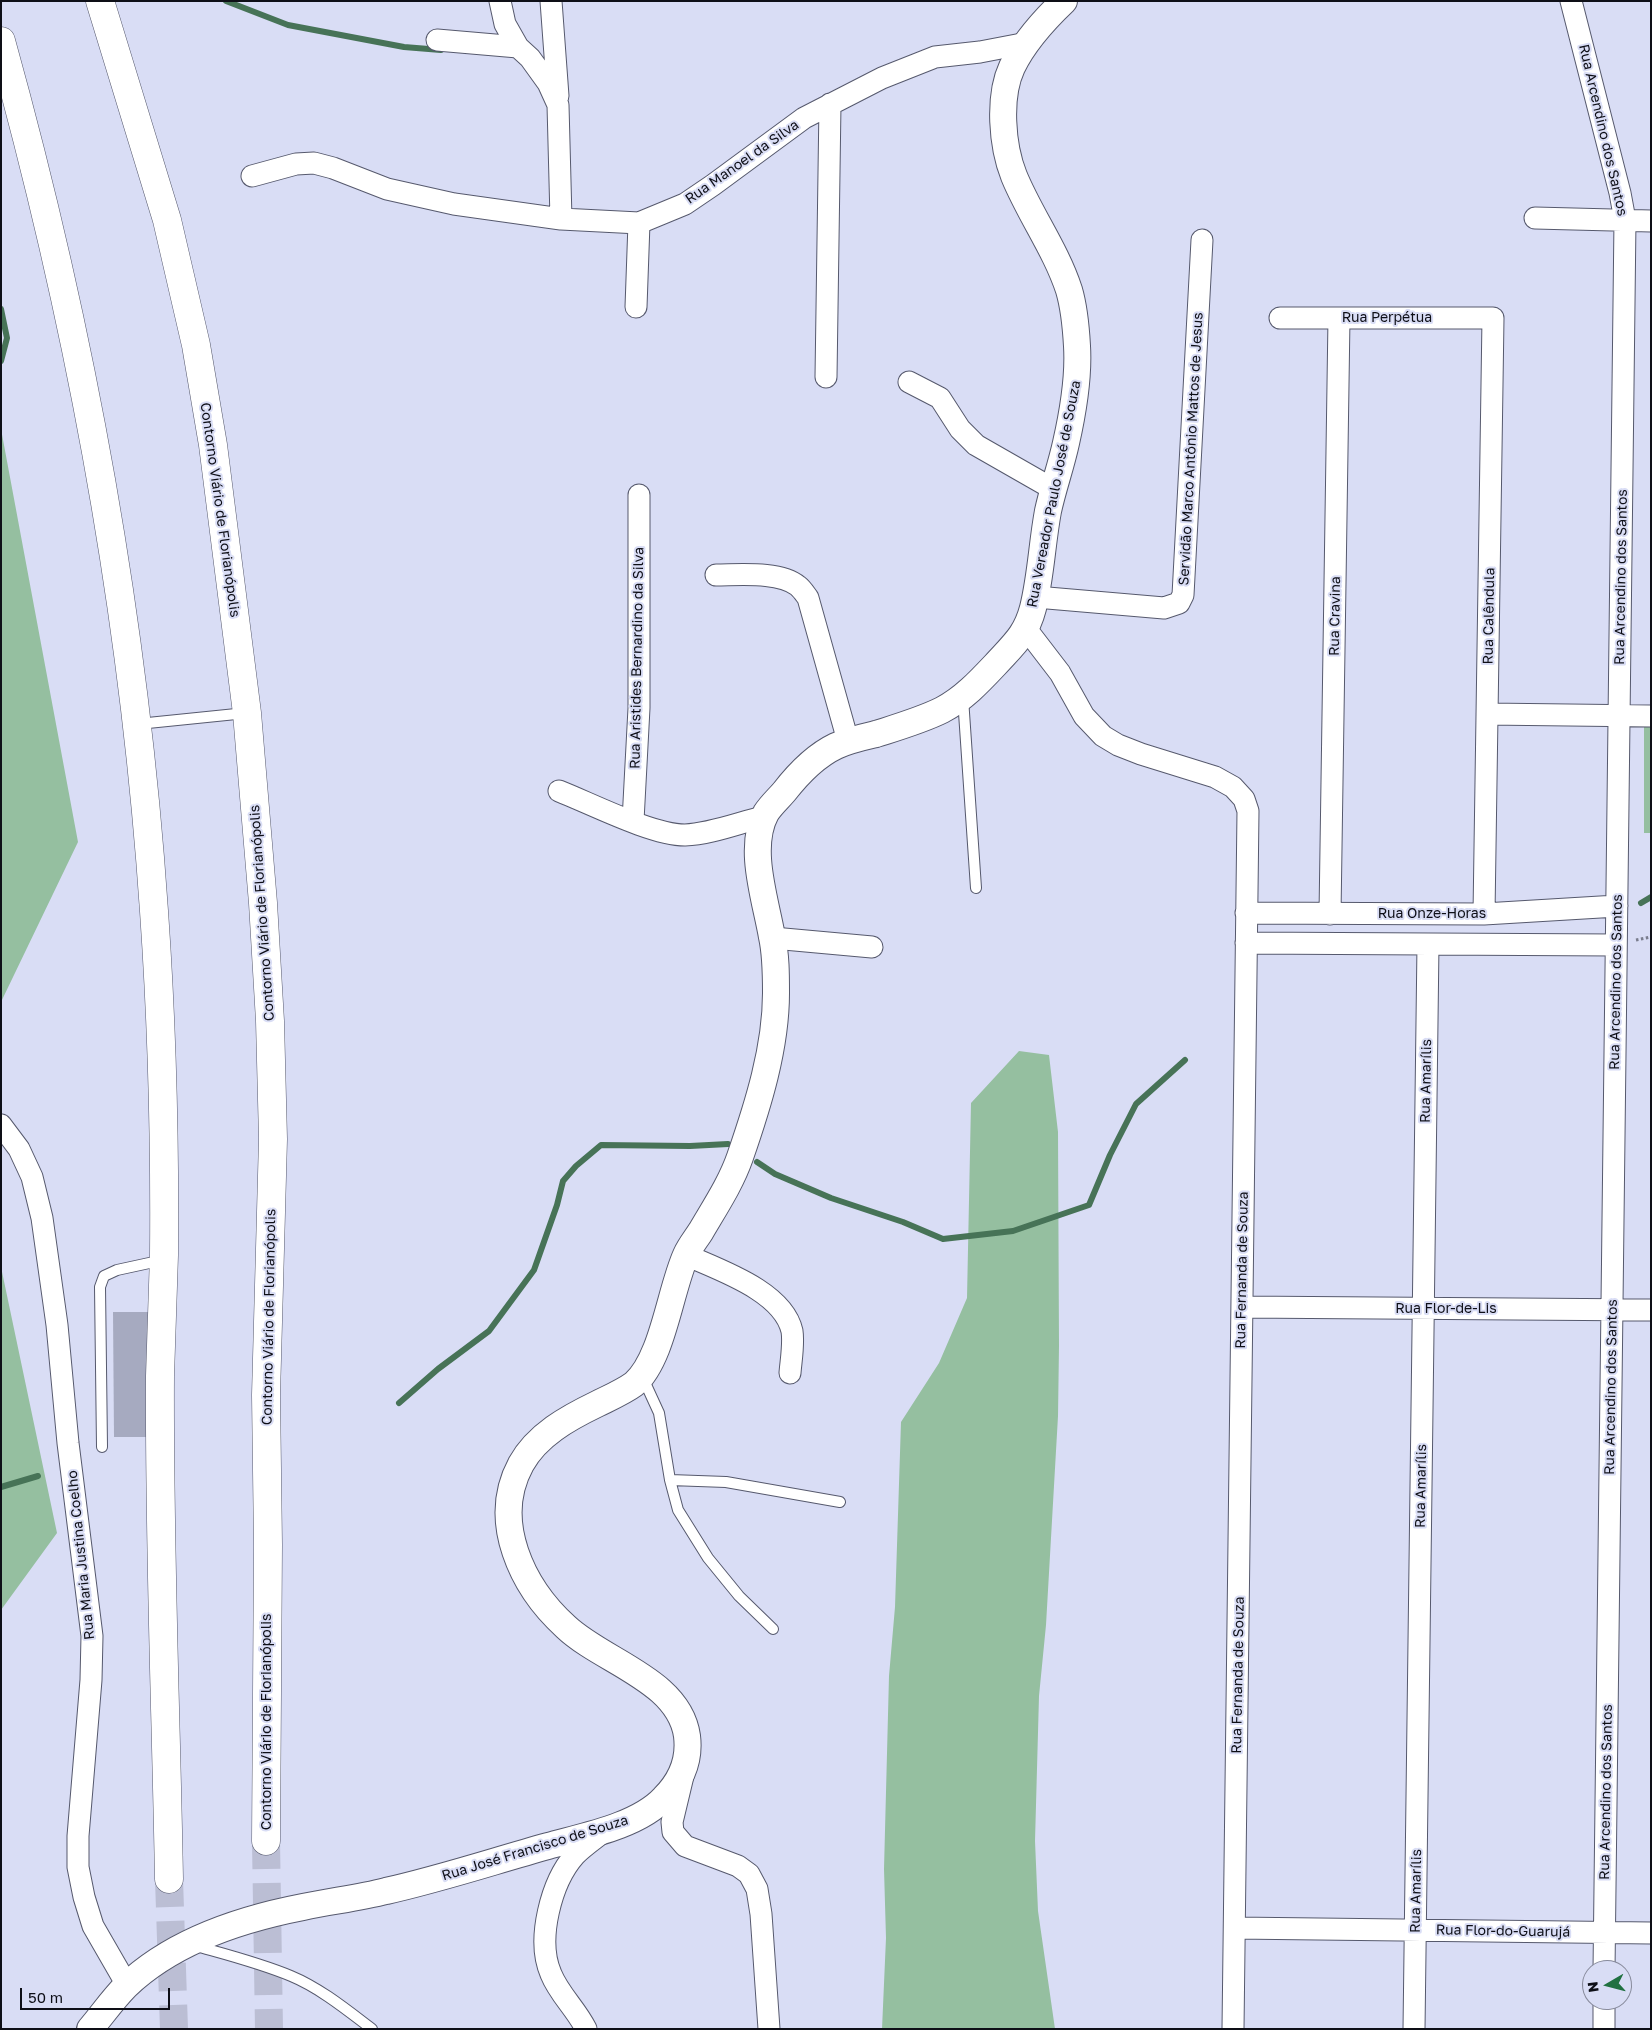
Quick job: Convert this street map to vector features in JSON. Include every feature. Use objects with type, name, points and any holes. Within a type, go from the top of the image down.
[{"type":"highway","name":"Contorno Viário de Florianópolis","points":[[100,1],[167,220],[196,345],[213,445],[247,713],[263,903],[270,1021],[273,1138],[266,1395],[268,1555],[266,1842]]},
{"type":"highway","points":[[1,41],[57,257],[80,364],[115,559],[138,724],[154,912],[161,1028],[164,1260],[160,1386],[169,1879]]},
{"type":"street","points":[[500,1],[505,24],[518,47],[530,58],[548,83],[558,105]]},
{"type":"street","points":[[551,1],[562,188],[561,219]]},
{"type":"street","name":"Rua Vereador Paulo José de Souza","points":[[1027,630],[1036,597],[1041,548],[1053,489],[1066,444],[1074,402],[1077,348],[1070,294],[1042,231],[1016,180],[1003,128],[1007,77],[1027,43],[1064,1]]},
{"type":"street","name":"Rua Arcendino dos Santos","points":[[1571,1],[1620,193],[1625,220],[1604,1960]]},
{"type":"street","points":[[437,40],[518,47]]},
{"type":"street","name":"Rua Manoel da Silva","points":[[252,176],[296,164],[314,163],[387,189],[454,204],[561,219],[639,223],[685,204],[804,118],[882,78],[935,57],[980,52],[1027,43]]},
{"type":"street","points":[[826,377],[830,104]]},
{"type":"street","points":[[1535,218],[1651,221]]},
{"type":"street","points":[[636,307],[639,223]]},
{"type":"street","name":"Servidão Marco Antônio Mattos de Jesus","points":[[1036,597],[1164,608],[1179,604],[1183,595],[1202,240]]},
{"type":"street","name":"Rua Perpétua","points":[[1280,318],[1493,318]]},
{"type":"street","name":"Rua Cravina","points":[[1330,914],[1339,318]]},
{"type":"street","name":"Rua Calêndula","points":[[1484,914],[1493,318]]},
{"type":"street","points":[[909,382],[940,398],[960,429],[976,446],[1053,489]]},
{"type":"street","name":"Rua Aristides Bernardino da Silva","points":[[634,822],[639,708],[639,495]]},
{"type":"street","points":[[716,575],[770,576],[785,578],[799,586],[808,598],[848,741]]},
{"type":"street","points":[[559,791],[666,833],[685,835],[710,831],[763,817],[804,768],[832,747],[918,720],[946,709],[963,697],[1027,630]]},
{"type":"street","name":"Rua Fernanda de Souza","points":[[1027,630],[1060,673],[1084,716],[1103,736],[1118,745],[1141,754],[1215,776],[1233,786],[1244,799],[1248,811],[1233,2029]]},
{"type":"street","points":[[1487,714],[1651,716]]},
{"type":"street","name":"Rua José Francisco de Souza","points":[[90,2029],[128,1985],[171,1953],[189,1944],[248,1920],[307,1906],[390,1890],[608,1828],[645,1813],[663,1800],[685,1770],[689,1748],[685,1720],[670,1699],[650,1682],[592,1647],[564,1626],[539,1596],[521,1568],[512,1545],[508,1519],[510,1498],[522,1462],[547,1433],[570,1417],[634,1384],[642,1375],[652,1357],[686,1255],[738,1164],[758,1100],[772,1044],[775,1022],[775,956],[760,872],[758,849],[763,817]]},
{"type":"street","name":"Rua Onze-Horas","points":[[1246,913],[1484,914],[1617,906]]},
{"type":"street","points":[[773,938],[872,947]]},
{"type":"street","points":[[1246,942],[1616,945]]},
{"type":"street","name":"Rua Amarílis","points":[[1414,2029],[1428,944]]},
{"type":"street","name":"Rua Maria Justina Coelho","points":[[1,1125],[19,1149],[32,1176],[42,1218],[57,1325],[68,1443],[92,1636],[89,1716],[78,1836],[78,1867],[84,1897],[93,1926],[128,1985]]},
{"type":"street","points":[[686,1255],[742,1281],[775,1303],[785,1314],[792,1331],[790,1373]]},
{"type":"street","name":"Rua Flor-de-Lis","points":[[1242,1308],[1651,1310]]},
{"type":"street","points":[[685,1770],[672,1822],[672,1832],[686,1846],[738,1866],[749,1874],[757,1889],[761,1914],[769,2029]]},
{"type":"street","points":[[586,2029],[550,1974],[545,1956],[544,1934],[555,1891],[565,1869],[576,1854],[608,1828]]},
{"type":"street","name":"Rua Flor-do-Guarujá","points":[[1235,1928],[1651,1933]]},
{"type":"street","points":[[1604,2010],[1604,2029]]},
{"type":"lane","points":[[963,697],[976,888]]},
{"type":"lane","points":[[138,724],[247,713]]},
{"type":"lane","points":[[102,1447],[100,1286],[104,1276],[117,1270],[164,1260]]},
{"type":"lane","points":[[642,1375],[658,1413],[670,1480],[678,1510],[708,1558],[739,1596],[773,1630]]},
{"type":"lane","points":[[670,1480],[726,1482],[840,1502]]},
{"type":"lane","points":[[189,1944],[251,1961],[293,1977],[336,2002],[372,2029]]},
{"type":"green space","points":[[1,429],[78,842],[1,1002]]},
{"type":"green space","points":[[1644,726],[1651,726],[1651,833],[1644,833]]},
{"type":"green space","points":[[1019,1051],[1049,1055],[1058,1132],[1058,1416],[1046,1625],[1039,1696],[1035,1841],[1038,1911],[1055,2029],[882,2029],[886,1938],[884,1869],[889,1676],[895,1607],[901,1422],[939,1363],[967,1298],[971,1103]]},
{"type":"green space","points":[[1,1267],[57,1533],[1,1610]]},
{"type":"building","points":[[113,1312],[149,1312],[149,1437],[114,1437]]},
{"type":"waterway","points":[[226,1],[288,25],[404,47],[441,50]]},
{"type":"waterway","points":[[1,309],[7,338],[1,361]]},
{"type":"waterway","points":[[1641,903],[1651,897]]},
{"type":"waterway","points":[[757,1162],[775,1174],[831,1198],[903,1222],[943,1239],[1013,1231],[1089,1205],[1110,1155],[1136,1104],[1185,1060]]},
{"type":"waterway","points":[[399,1403],[438,1369],[489,1331],[534,1270],[557,1205],[563,1181],[576,1166],[601,1145],[690,1146],[728,1144]]},
{"type":"waterway","points":[[1,1487],[38,1476]]},
{"type":"tunnel","points":[[266,1841],[269,2029]]},
{"type":"tunnel","points":[[169,1879],[174,2029]]}]
